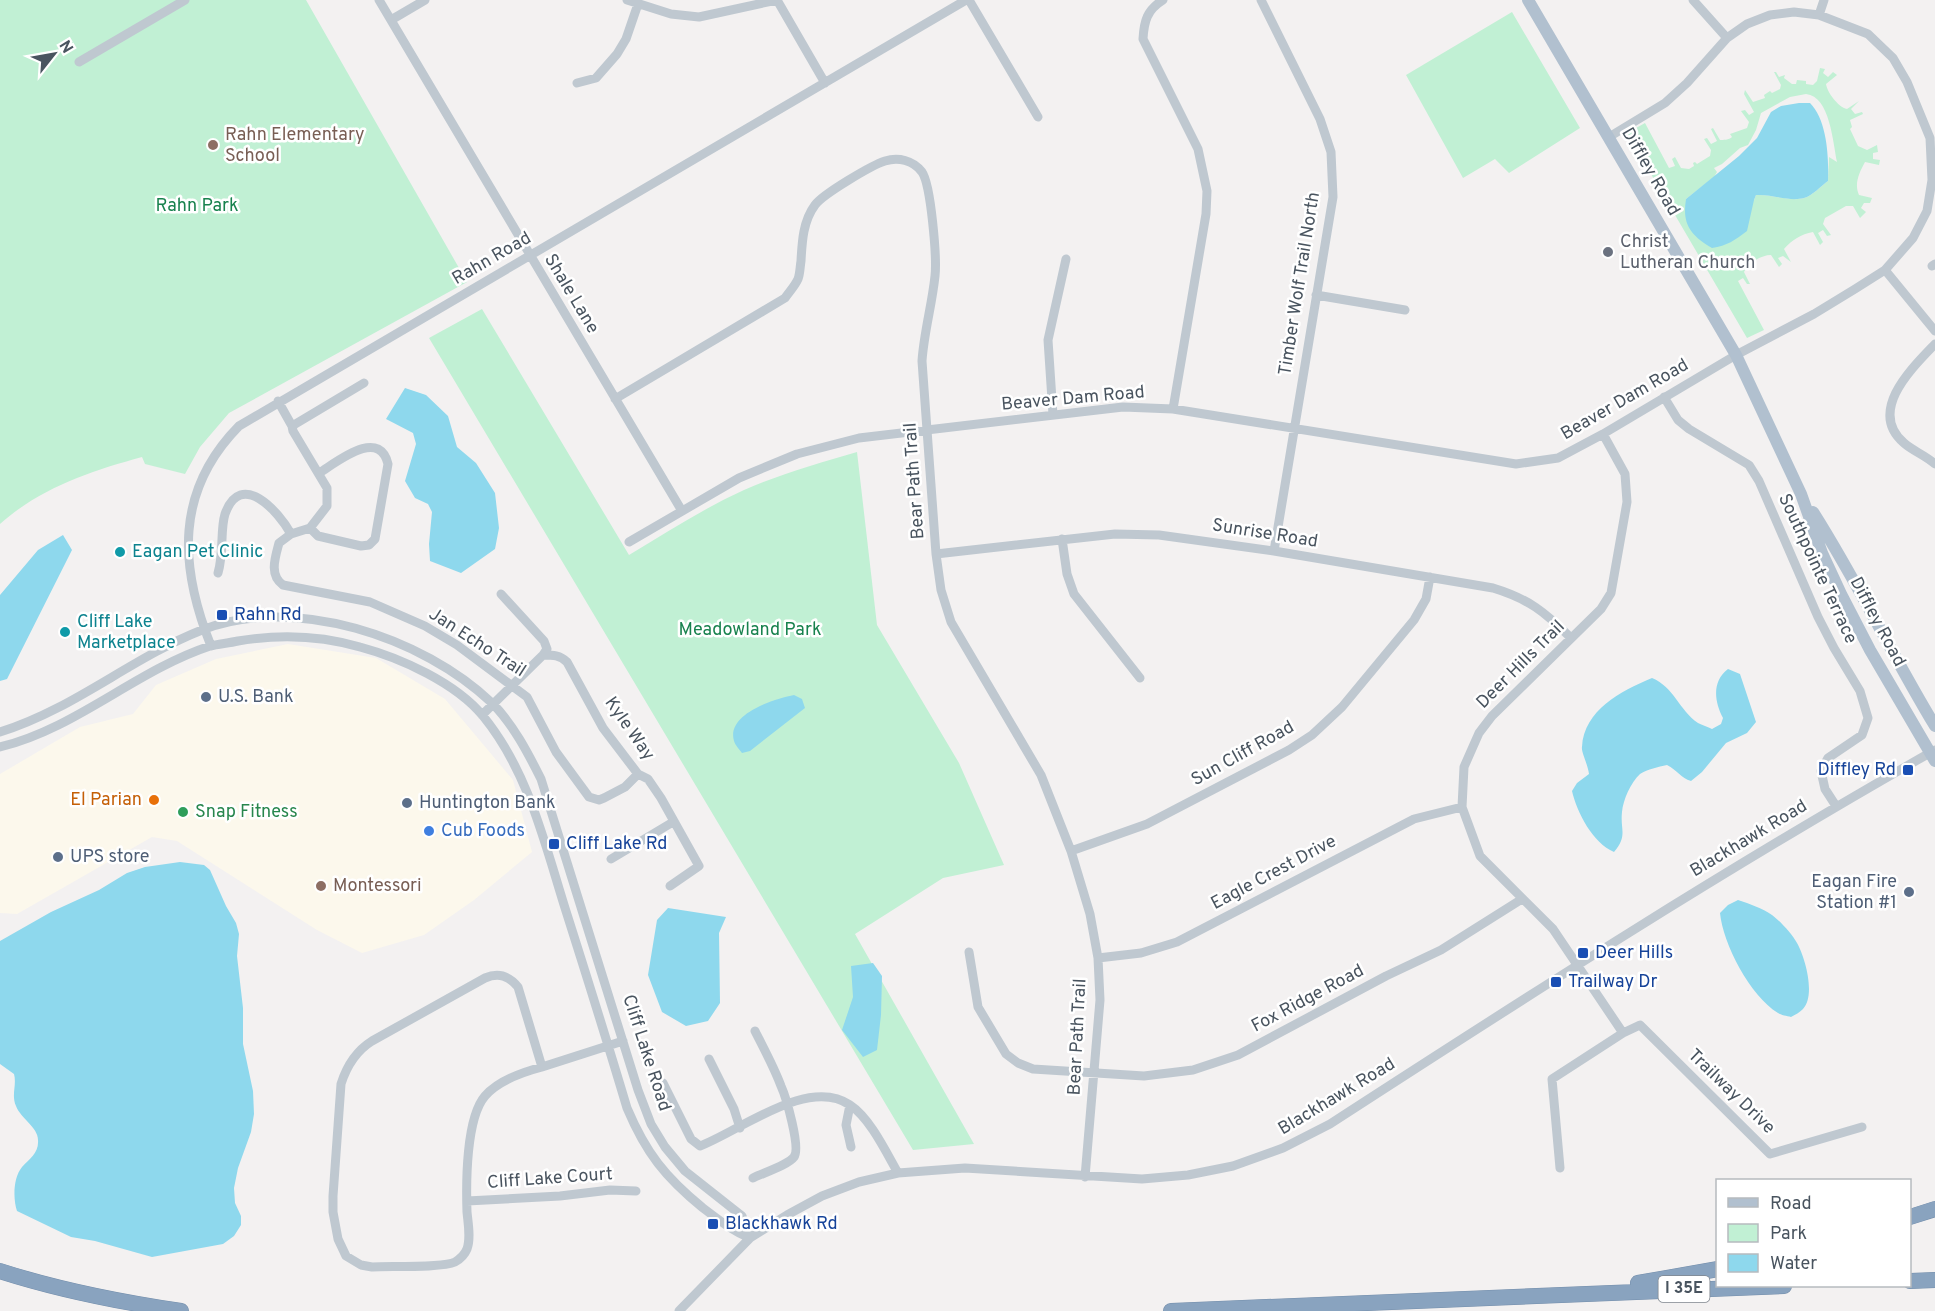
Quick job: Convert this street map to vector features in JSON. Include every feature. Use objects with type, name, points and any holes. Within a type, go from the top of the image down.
[{"type":"highway","points":[[1911,1217],[1935,1209]]},
{"type":"highway","points":[[1583,1293],[1716,1269]]},
{"type":"highway","points":[[0,1271],[27,1280],[118,1302],[181,1311]]},
{"type":"highway","points":[[1911,1281],[1935,1280]]},
{"type":"highway","name":"I 35E","points":[[1171,1311],[1755,1287]]},
{"type":"main road","name":"Diffley Road","points":[[1528,0],[1736,355],[1801,494],[1822,553],[1841,594],[1870,650],[1933,755]]},
{"type":"main road","name":"Diffley Road","points":[[1801,494],[1835,547],[1887,645],[1935,726]]},
{"type":"street","points":[[79,62],[185,0]]},
{"type":"street","name":"Shale Lane","points":[[379,0],[682,511]]},
{"type":"street","points":[[391,20],[425,0]]},
{"type":"street","points":[[627,0],[670,14],[699,17],[777,0],[825,83]]},
{"type":"street","points":[[968,0],[1038,117]]},
{"type":"street","name":"Rahn Road","points":[[211,646],[198,616],[189,573],[188,541],[198,484],[223,442],[239,426],[278,401],[968,0]]},
{"type":"street","points":[[1163,0],[1154,5],[1144,21],[1143,39],[1198,149],[1207,191],[1206,214],[1173,409]]},
{"type":"street","name":"Timber Wolf Trail North","points":[[1261,0],[1320,119],[1330,152],[1333,197],[1274,551]]},
{"type":"street","points":[[1693,0],[1727,38]]},
{"type":"street","points":[[1819,15],[1824,0]]},
{"type":"street","points":[[578,83],[596,78],[617,54],[626,39],[638,4]]},
{"type":"street","name":"Beaver Dam Road","points":[[629,542],[739,478],[797,454],[859,438],[1123,407],[1173,409],[1516,464],[1557,458],[1603,434],[1736,355],[1814,314],[1885,270],[1913,238],[1927,211],[1934,180],[1930,138],[1907,82],[1893,58],[1868,34],[1819,15],[1794,12],[1770,15],[1747,24],[1727,38],[1687,83],[1665,103],[1609,137]]},
{"type":"street","name":"Bear Path Trail","points":[[615,399],[785,298],[799,278],[804,228],[815,205],[828,194],[883,162],[895,159],[905,160],[915,165],[923,173],[927,184],[935,246],[936,274],[923,353],[936,554],[941,590],[951,622],[1041,775],[1071,851],[1090,914],[1098,958],[1100,1000],[1085,1177]]},
{"type":"street","points":[[1053,415],[1048,340],[1066,259]]},
{"type":"street","points":[[1885,270],[1935,331]]},
{"type":"street","points":[[1316,295],[1405,310]]},
{"type":"street","points":[[1935,344],[1913,368],[1892,400],[1889,409],[1890,419],[1902,442],[1935,464]]},
{"type":"street","points":[[292,426],[364,383]]},
{"type":"street","name":"Southpointe Terrace","points":[[1664,398],[1678,420],[1749,465],[1760,481],[1818,617],[1860,691],[1868,718],[1862,735],[1828,758],[1821,771],[1825,789],[1836,806]]},
{"type":"street","points":[[218,573],[222,559],[225,515],[234,500],[243,495],[253,495],[275,510],[291,534],[310,528],[327,506],[327,488],[278,401]]},
{"type":"street","name":"Deer Hills Trail","points":[[1577,964],[1553,929],[1480,856],[1462,807],[1464,767],[1479,733],[1492,716],[1601,609],[1611,592],[1628,502],[1625,474],[1603,434]]},
{"type":"street","points":[[310,528],[318,536],[361,546],[369,545],[375,539],[388,464],[387,458],[381,451],[374,447],[362,447],[319,472]]},
{"type":"street","name":"Jan Echo Trail","points":[[291,534],[279,543],[274,573],[278,582],[283,585],[370,602],[425,626],[457,645],[512,688],[522,692],[532,705],[552,746],[589,797],[599,800],[604,798],[625,787],[638,774]]},
{"type":"street","name":"Sunrise Road","points":[[936,554],[1115,534],[1159,535],[1274,551],[1493,588],[1518,596],[1545,612],[1571,638]]},
{"type":"street","points":[[1062,539],[1067,574],[1074,594],[1140,678]]},
{"type":"street","name":"Sun Cliff Road","points":[[1071,851],[1147,824],[1288,750],[1312,735],[1342,707],[1414,620],[1426,599],[1430,578]]},
{"type":"street","points":[[482,715],[512,688],[547,649],[544,642],[501,594]]},
{"type":"street","name":"Cliff Lake Road","points":[[0,732],[46,715],[158,651],[204,630],[220,624],[261,617],[331,622],[370,632],[431,658],[457,675],[493,705],[515,732],[541,779],[638,1090],[651,1124],[665,1147],[685,1171],[742,1216],[750,1238]]},
{"type":"street","name":"Cliff Lake Road","points":[[0,747],[22,742],[62,725],[167,665],[211,646],[266,637],[298,636],[336,640],[377,651],[439,680],[462,695],[482,715],[523,779],[627,1108],[638,1133],[655,1162],[677,1187],[731,1230],[750,1238]]},
{"type":"street","name":"Kyle Way","points":[[543,655],[557,655],[567,662],[603,728],[638,774],[648,779],[699,866],[670,886]]},
{"type":"street","name":"Blackhawk Road","points":[[679,1311],[750,1238],[822,1196],[859,1182],[898,1173],[965,1168],[1142,1179],[1188,1175],[1233,1166],[1283,1148],[1330,1124],[1679,900],[1836,806],[1933,755]]},
{"type":"street","name":"Eagle Crest Drive","points":[[1098,958],[1141,953],[1177,942],[1414,819],[1462,807]]},
{"type":"street","points":[[611,859],[673,822]]},
{"type":"street","name":"Fox Ridge Road","points":[[969,952],[978,1006],[1006,1054],[1018,1063],[1033,1069],[1144,1076],[1193,1070],[1238,1055],[1386,976],[1441,950],[1522,898]]},
{"type":"street","points":[[1560,1168],[1552,1079],[1623,1033],[1577,964]]},
{"type":"street","points":[[542,1067],[518,987],[506,977],[495,975],[485,978],[372,1041],[355,1056],[346,1069],[340,1092],[332,1204],[338,1239],[346,1256],[361,1265],[372,1267],[454,1262],[465,1253],[468,1244],[467,1201],[472,1121],[477,1107],[496,1087],[542,1067],[623,1041]]},
{"type":"street","name":"Trailway Drive","points":[[1623,1033],[1640,1025],[1770,1154],[1862,1127]]},
{"type":"street","points":[[753,1178],[788,1162],[797,1153],[783,1088],[755,1031]]},
{"type":"street","points":[[709,1059],[734,1109],[740,1128]]},
{"type":"street","points":[[663,1083],[694,1143],[700,1146],[787,1104],[809,1096],[831,1097],[850,1105],[871,1129],[898,1173]]},
{"type":"street","points":[[850,1105],[846,1125],[851,1147]]},
{"type":"street","name":"Cliff Lake Court","points":[[467,1201],[560,1196],[610,1190],[636,1191]]},
{"type":"shaded area","points":[[288,644],[376,658],[445,699],[513,780],[532,852],[474,900],[424,935],[362,953],[317,930],[177,841],[152,837],[17,914],[0,913],[0,774],[80,727],[133,714],[156,685],[216,659]]},
{"type":"green space","name":"Rahn Park","points":[[0,0],[306,0],[467,282],[229,413],[200,447],[185,474],[145,464],[142,457],[67,482],[32,500],[0,524]]},
{"type":"green space","points":[[1512,12],[1580,128],[1509,173],[1495,159],[1463,178],[1406,75]]},
{"type":"green space","points":[[1820,68],[1825,69],[1823,73],[1828,77],[1833,72],[1837,75],[1826,84],[1834,99],[1847,109],[1859,101],[1851,109],[1855,114],[1862,112],[1863,114],[1850,120],[1852,127],[1850,129],[1858,146],[1867,150],[1877,145],[1878,152],[1873,153],[1873,159],[1880,160],[1879,165],[1865,162],[1859,174],[1857,187],[1859,195],[1872,198],[1870,203],[1864,203],[1861,208],[1866,212],[1860,218],[1853,206],[1846,206],[1825,218],[1823,224],[1831,235],[1827,236],[1823,230],[1818,233],[1823,242],[1820,245],[1813,232],[1794,240],[1784,249],[1791,262],[1783,256],[1778,258],[1782,264],[1779,267],[1771,255],[1767,255],[1748,266],[1744,272],[1750,284],[1747,284],[1743,278],[1738,281],[1764,330],[1747,338],[1627,133],[1645,123],[1669,168],[1675,166],[1672,159],[1675,157],[1681,168],[1689,169],[1694,166],[1693,163],[1697,164],[1710,156],[1711,150],[1704,139],[1707,138],[1711,144],[1717,141],[1711,129],[1713,128],[1721,140],[1729,139],[1732,137],[1730,134],[1747,128],[1749,122],[1741,111],[1745,110],[1749,115],[1754,112],[1744,94],[1745,90],[1753,102],[1765,98],[1764,95],[1770,91],[1772,93],[1780,89],[1781,85],[1774,72],[1779,77],[1785,75],[1784,78],[1792,84],[1796,84],[1797,80],[1813,85],[1817,81]],"holes":[[[1806,94],[1814,97],[1825,111],[1829,122],[1837,162],[1829,157],[1828,181],[1816,191],[1799,199],[1756,195],[1754,200],[1686,199],[1714,177],[1717,172],[1714,168],[1740,148],[1748,145],[1761,113],[1790,97]]]},
{"type":"green space","name":"Meadowland Park","points":[[482,309],[629,555],[744,490],[857,452],[877,625],[959,763],[1004,865],[943,878],[855,934],[974,1144],[913,1150],[429,338]]},
{"type":"water","points":[[1810,103],[1820,119],[1827,150],[1828,181],[1807,197],[1799,199],[1756,195],[1747,231],[1722,246],[1712,248],[1704,243],[1689,228],[1685,215],[1686,199],[1739,156],[1757,138],[1771,112],[1781,106]]},
{"type":"water","points":[[405,388],[426,395],[448,416],[457,447],[476,463],[495,493],[499,528],[495,549],[461,573],[430,561],[432,512],[428,504],[415,498],[405,481],[416,444],[413,433],[386,419]]},
{"type":"water","points":[[63,535],[72,550],[7,679],[0,681],[0,595],[38,550]]},
{"type":"water","points":[[1728,669],[1740,674],[1756,722],[1747,733],[1726,743],[1702,772],[1691,781],[1667,765],[1640,774],[1631,786],[1624,802],[1621,841],[1614,852],[1606,848],[1587,826],[1572,791],[1577,783],[1589,774],[1582,749],[1584,734],[1589,722],[1597,712],[1617,696],[1652,678],[1666,687],[1691,718],[1712,729],[1721,724],[1723,718],[1716,692],[1719,679]]},
{"type":"water","points":[[794,695],[802,699],[805,708],[750,751],[742,753],[734,741],[733,731],[737,723],[764,704]]},
{"type":"water","points":[[180,862],[204,865],[210,870],[236,923],[239,934],[237,956],[243,1008],[243,1044],[253,1091],[254,1114],[251,1132],[238,1168],[234,1188],[235,1203],[241,1216],[241,1225],[234,1236],[223,1244],[152,1257],[95,1241],[71,1237],[17,1211],[14,1195],[15,1183],[22,1167],[35,1152],[38,1140],[35,1131],[16,1106],[14,1074],[0,1064],[0,941],[127,873],[145,867]]},
{"type":"water","points":[[1738,900],[1772,915],[1795,939],[1800,949],[1808,976],[1809,995],[1803,1009],[1791,1017],[1778,1013],[1758,995],[1732,954],[1720,913],[1728,905]]},
{"type":"water","points":[[668,908],[726,917],[719,933],[720,1003],[708,1021],[686,1026],[662,1012],[648,975],[657,920]]},
{"type":"water","points":[[873,963],[882,976],[881,1015],[877,1050],[863,1057],[842,1030],[853,997],[851,966]]},
{"type":"place","name":"Rahn Elementary School","points":[[213,145]]},
{"type":"place","name":"Christ Lutheran Church","points":[[1608,252]]},
{"type":"place","name":"Eagan Pet Clinic","points":[[120,552]]},
{"type":"place","name":"Rahn Rd","points":[[222,615]]},
{"type":"place","name":"Cliff Lake Marketplace","points":[[65,632]]},
{"type":"place","name":"U.S. Bank","points":[[206,697]]},
{"type":"place","name":"Diffley Rd","points":[[1908,770]]},
{"type":"place","name":"El Parian","points":[[154,800]]},
{"type":"place","name":"Huntington Bank","points":[[407,803]]},
{"type":"place","name":"Snap Fitness","points":[[183,812]]},
{"type":"place","name":"Cub Foods","points":[[429,831]]},
{"type":"place","name":"Cliff Lake Rd","points":[[554,844]]},
{"type":"place","name":"UPS store","points":[[58,857]]},
{"type":"place","name":"Montessori","points":[[321,886]]},
{"type":"place","name":"Eagan Fire Station #1","points":[[1909,892]]},
{"type":"place","name":"Deer Hills","points":[[1583,953]]},
{"type":"place","name":"Trailway Dr","points":[[1556,982]]},
{"type":"place","name":"Blackhawk Rd","points":[[713,1224]]}]
